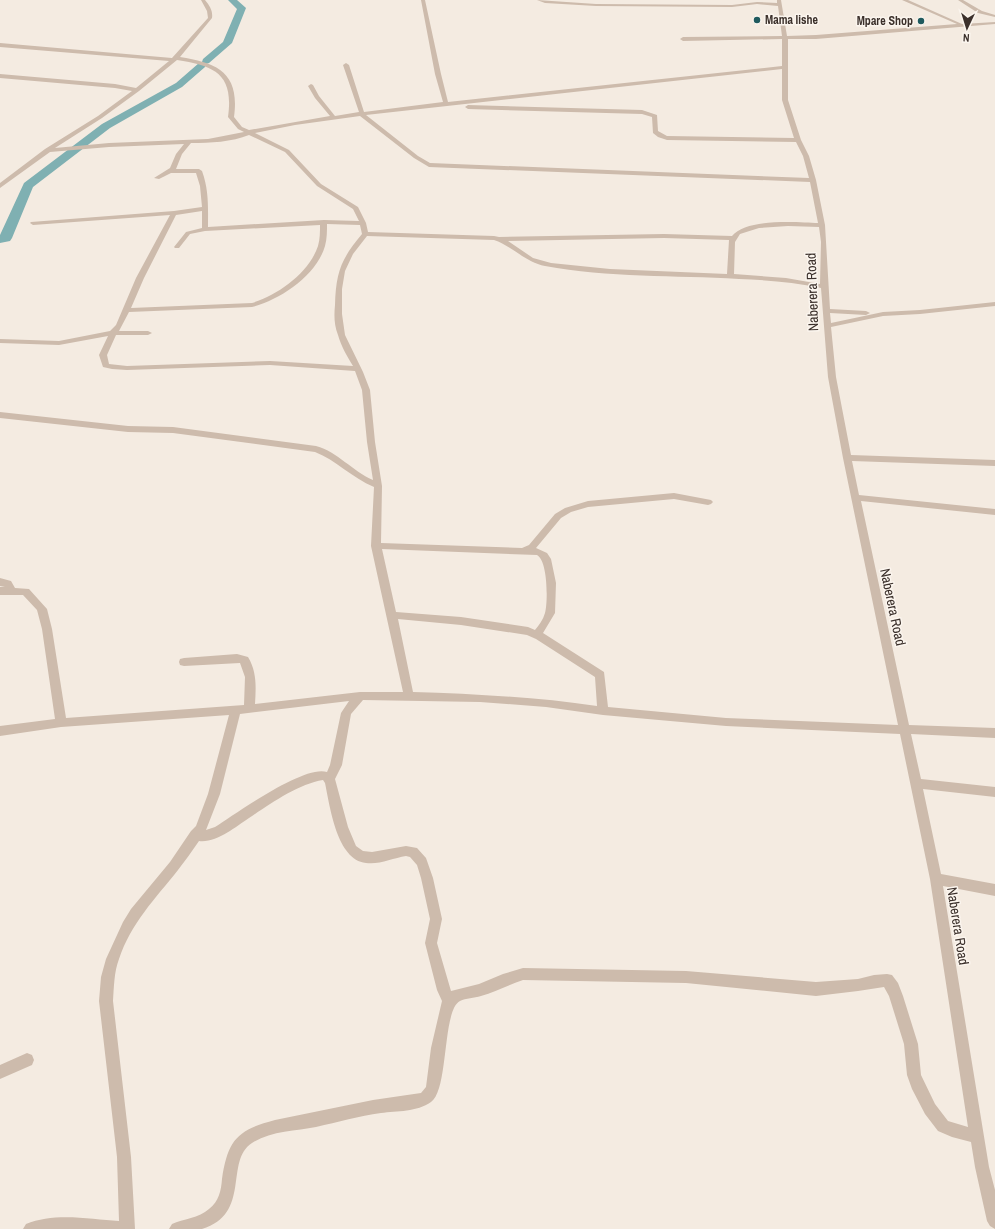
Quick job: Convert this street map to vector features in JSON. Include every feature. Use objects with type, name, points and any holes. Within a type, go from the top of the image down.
[{"type":"street","points":[[0,186],[47,150],[100,117],[137,90],[175,59],[210,18],[211,15],[208,6],[203,0]]},
{"type":"street","points":[[423,0],[438,74],[446,104]]},
{"type":"street","points":[[539,0],[546,2],[596,5],[732,6],[757,2],[780,3]]},
{"type":"street","points":[[904,0],[963,26]]},
{"type":"street","points":[[960,0],[980,12],[995,16]]},
{"type":"street","name":"Naberera Road","points":[[780,3],[785,38],[785,100],[798,140],[806,156],[822,225],[824,242],[824,287],[832,378],[847,458],[936,879],[982,1167],[995,1221]]},
{"type":"street","points":[[683,39],[785,38],[993,23],[995,28]]},
{"type":"street","points":[[0,45],[175,59],[201,62],[216,68],[225,77],[233,98],[231,117],[240,128],[287,151],[319,185],[356,208],[363,222],[364,234],[346,258],[338,282],[339,329],[349,355],[366,390],[372,452],[378,486],[376,546],[378,562],[392,615],[409,697]]},
{"type":"street","points":[[346,64],[363,115],[416,157],[429,165],[812,180]]},
{"type":"street","points":[[363,115],[565,90],[784,67]]},
{"type":"street","points":[[0,76],[115,86],[137,90]]},
{"type":"street","points":[[311,86],[317,97],[333,117]]},
{"type":"street","points":[[47,150],[109,144],[189,142],[236,137],[250,132],[295,122],[333,117],[459,107],[642,112],[655,116],[655,132],[666,138],[798,140]]},
{"type":"street","points":[[157,178],[173,169],[183,148],[189,142]]},
{"type":"street","points":[[170,171],[199,171],[205,191],[205,229]]},
{"type":"street","points":[[33,223],[174,213],[206,209]]},
{"type":"street","points":[[174,213],[140,278],[127,310],[103,355],[106,365],[112,367],[270,363],[357,369]]},
{"type":"street","points":[[177,247],[188,232],[205,229],[324,222],[363,222]]},
{"type":"street","points":[[127,310],[252,305],[264,302],[296,282],[311,264],[321,248],[324,222]]},
{"type":"street","points":[[730,276],[733,238],[740,230],[752,226],[822,225]]},
{"type":"street","points":[[364,234],[484,237],[501,239],[656,236],[733,238]]},
{"type":"street","points":[[501,239],[533,260],[547,264],[609,272],[730,276],[802,282],[824,287]]},
{"type":"street","points":[[826,311],[884,314],[920,312],[995,304]]},
{"type":"street","points":[[827,326],[884,314]]},
{"type":"street","points":[[0,341],[59,343],[114,333],[148,333]]},
{"type":"street","points":[[0,415],[128,428],[172,430],[316,449],[326,452],[346,465],[363,479],[378,486]]},
{"type":"street","points":[[847,458],[995,463]]},
{"type":"street","points":[[523,551],[532,547],[558,516],[568,510],[582,505],[602,501],[674,496],[708,502]]},
{"type":"street","points":[[856,498],[995,512]]},
{"type":"street","points":[[376,546],[523,551],[543,554],[548,563],[551,609],[546,623],[537,634]]},
{"type":"street","points":[[0,582],[8,583],[12,591]]},
{"type":"street","points":[[0,592],[26,592],[36,601],[43,613],[47,629],[61,723]]},
{"type":"street","points":[[392,615],[461,621],[520,629],[537,634],[600,675],[603,710]]},
{"type":"street","points":[[184,662],[237,658],[244,660],[248,667],[250,683],[249,709]]},
{"type":"street","points":[[0,731],[61,723],[249,709],[360,696],[487,699],[546,703],[726,722],[995,733]]},
{"type":"street","points":[[360,696],[346,713],[336,765],[330,779],[347,842],[359,856],[367,858],[406,851],[412,852],[422,862],[436,919],[431,943],[444,990],[449,1001]]},
{"type":"street","points":[[128,1229],[124,1157],[113,1049],[106,1001],[108,977],[112,959],[135,913],[174,866],[208,814],[236,710]]},
{"type":"street","points":[[195,836],[205,836],[219,831],[281,791],[310,777],[323,775],[330,779]]},
{"type":"street","points":[[915,783],[995,792]]},
{"type":"street","points":[[936,879],[995,890]]},
{"type":"street","points":[[177,1229],[215,1214],[223,1203],[228,1190],[235,1153],[238,1144],[244,1138],[256,1132],[275,1127],[380,1106],[419,1100],[430,1095],[433,1089],[438,1048],[449,1001],[456,995],[480,990],[503,980],[523,974],[686,977],[816,989],[858,985],[885,980],[889,981],[896,996],[911,1044],[914,1075],[930,1109],[943,1126],[952,1130],[977,1136]]},
{"type":"street","points":[[0,1072],[27,1060]]},
{"type":"street","points":[[31,1229],[56,1225],[119,1229]]},
{"type":"waterway","points":[[206,61],[227,43],[242,8],[232,0]]},
{"type":"waterway","points":[[0,239],[6,238],[28,185],[106,126],[179,85],[202,65]]},
{"type":"place","name":"Mama lishe","points":[[757,20]]},
{"type":"place","name":"Mpare Shop","points":[[921,21]]}]
